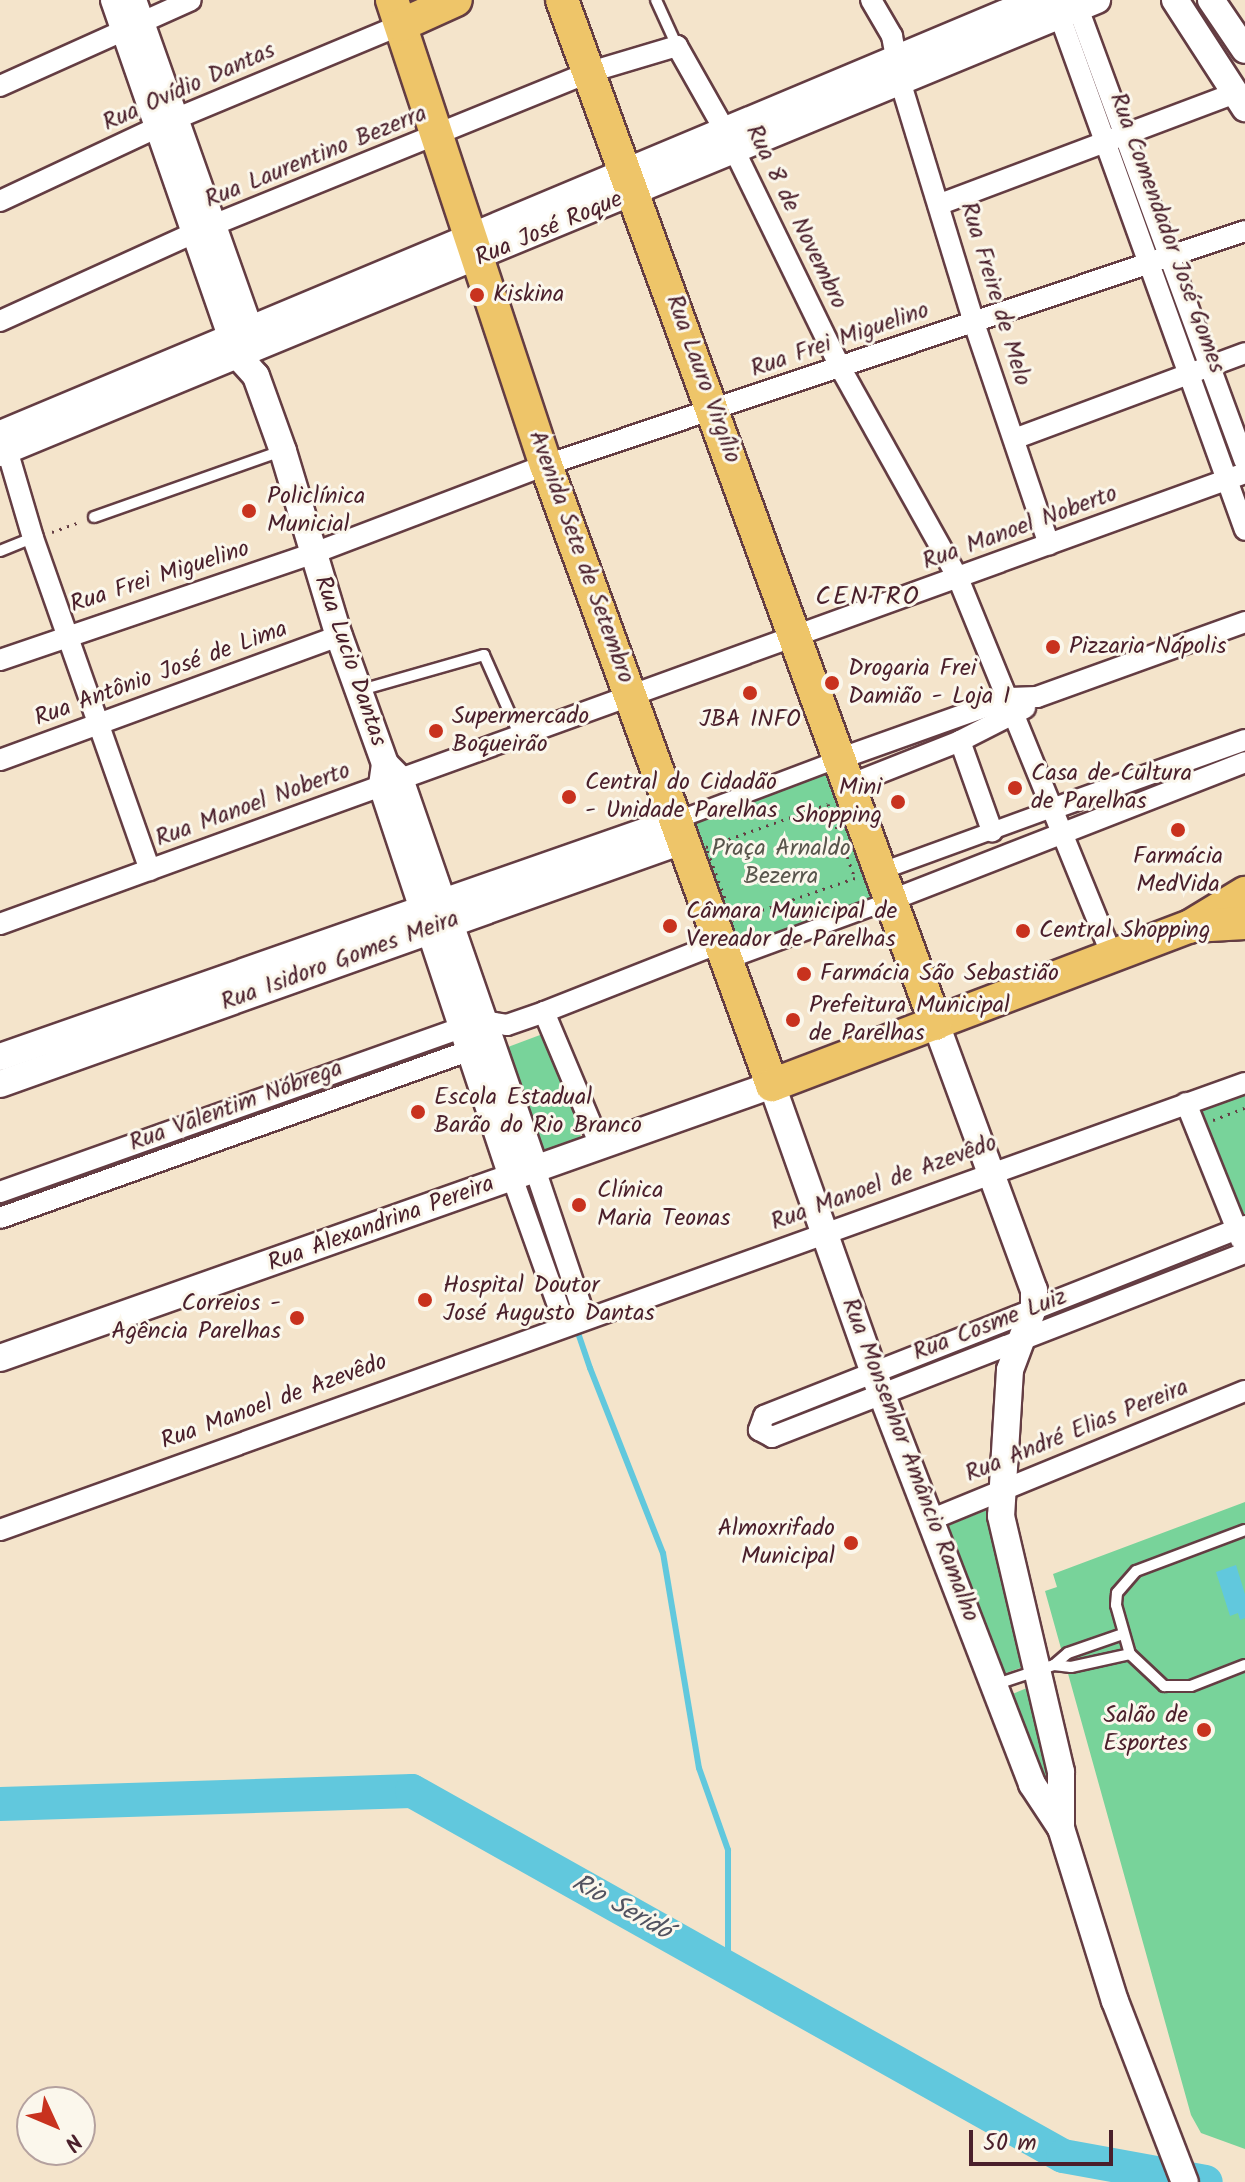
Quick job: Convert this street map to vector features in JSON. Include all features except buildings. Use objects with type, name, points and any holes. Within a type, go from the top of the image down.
[{"type":"main road","points":[[396,12],[456,0]]},
{"type":"main road","name":"Rua Lauro Virgílio","points":[[562,0],[632,182],[796,639],[839,783],[885,890],[936,1024]]},
{"type":"main road","name":"Avenida Sete de Setembro","points":[[396,12],[546,465],[772,1085]]},
{"type":"main road","points":[[772,1085],[1189,927],[1245,893]]},
{"type":"main road","points":[[1189,927],[1245,923]]},
{"type":"street","name":"Rua Lucio Dantas","points":[[114,0],[133,17],[167,124],[283,451],[339,636],[435,916],[482,1033],[524,1173],[575,1321]]},
{"type":"street","points":[[0,86],[133,17],[191,0]]},
{"type":"street","name":"Rua Freire de Melo","points":[[871,0],[886,24],[897,58],[901,84],[973,320],[1049,544]]},
{"type":"street","name":"Rua José Roque","points":[[730,142],[897,58],[1036,0]]},
{"type":"street","points":[[940,204],[1114,139],[1240,100],[1175,0]]},
{"type":"street","points":[[1211,0],[1245,50]]},
{"type":"street","name":"Rua José Roque","points":[[2,440],[246,349],[340,302],[730,142],[901,84],[1073,5]]},
{"type":"street","name":"Rua Comendador José Gomes","points":[[1073,5],[1149,263],[1191,373],[1236,476],[1245,530]]},
{"type":"street","name":"Rua Ovídio Dantas","points":[[0,201],[167,124],[396,12]]},
{"type":"street","name":"Rua Laurentino Bezerra","points":[[0,321],[205,229],[590,72],[677,46]]},
{"type":"street","name":"Rua 8 de Novembro","points":[[677,46],[730,142],[840,367],[958,578],[1065,831],[1113,957]]},
{"type":"street","name":"Rua Comendador José Gomes","points":[[1114,139],[1170,256],[1245,461]]},
{"type":"street","name":"Rua Frei Miguelino","points":[[0,660],[314,553],[546,465],[715,412],[973,320],[1245,231]]},
{"type":"street","points":[[1014,439],[1245,353]]},
{"type":"street","points":[[2,440],[96,724],[150,870]]},
{"type":"street","name":"Rua Manoel Noberto","points":[[0,924],[150,870],[389,776],[796,639],[1236,476]]},
{"type":"street","points":[[839,783],[1037,697],[1245,622]]},
{"type":"street","name":"Rua Antônio José de Lima","points":[[0,760],[339,636]]},
{"type":"street","points":[[678,831],[839,783],[960,741],[1013,707]]},
{"type":"street","points":[[885,890],[992,831],[1245,740]]},
{"type":"street","points":[[960,741],[992,831]]},
{"type":"street","points":[[482,1033],[723,952],[885,890],[1065,831],[1245,762]]},
{"type":"street","points":[[885,890],[1041,840],[1052,830],[1055,808]]},
{"type":"street","name":"Rua Isidoro Gomes Meira","points":[[0,1084],[87,1040],[678,831]]},
{"type":"street","points":[[544,1012],[600,1145]]},
{"type":"street","points":[[936,1024],[1029,1272],[1034,1306]]},
{"type":"street","name":"Rua Valentim Nóbrega","points":[[0,1192],[482,1033]]},
{"type":"street","name":"Rua Valentim Nóbrega","points":[[0,1218],[482,1033]]},
{"type":"street","name":"Rua Isidoro Gomes Meira","points":[[0,1057],[87,1040]]},
{"type":"street","name":"Rua Manoel de Azevêdo","points":[[0,1530],[991,1171],[1245,1083]]},
{"type":"street","name":"Rua Alexandrina Pereira","points":[[0,1358],[772,1085]]},
{"type":"street","name":"Rua Monsenhor Amâncio Ramalho","points":[[772,1085],[878,1383],[997,1684],[1032,1784],[1061,1828],[1115,2001],[1185,2182]]},
{"type":"street","points":[[1186,1103],[1241,1228],[1245,1251]]},
{"type":"street","name":"Rua Cosme Luiz","points":[[1241,1228],[1034,1306],[878,1383],[772,1437],[759,1430],[764,1416],[878,1383],[1019,1341],[1245,1251]]},
{"type":"street","name":"Rua Monsenhor Amâncio Ramalho","points":[[1034,1306],[1010,1370],[1002,1533],[1046,1667],[1064,1794],[1061,1828]]},
{"type":"street","name":"Rua André Elias Pereira","points":[[930,1520],[1245,1391]]},
{"type":"lane","points":[[656,0],[677,46]]},
{"type":"lane","points":[[94,517],[283,451]]},
{"type":"lane","points":[[0,551],[33,538]]},
{"type":"lane","points":[[359,691],[484,655],[519,734]]},
{"type":"lane","points":[[1245,1530],[1130,1576],[1117,1593],[1123,1634],[1130,1654],[1153,1680],[1177,1687],[1245,1665]]},
{"type":"lane","points":[[997,1684],[1046,1667],[1068,1653],[1123,1634]]},
{"type":"lane","points":[[1046,1667],[1071,1667],[1130,1654]]},
{"type":"path","points":[[33,538],[94,517]]},
{"type":"path","points":[[839,783],[855,878],[733,920],[706,847],[839,783]]},
{"type":"path","points":[[1212,1120],[1245,1108]]},
{"type":"green space","name":"Praça Arnaldo Bezerra","points":[[829,759],[828,777],[873,899],[886,913],[732,966],[675,816]]},
{"type":"green space","points":[[540,1035],[545,1036],[583,1128],[578,1143],[542,1153],[503,1049]]},
{"type":"green space","points":[[1245,1093],[1245,1217],[1241,1219],[1200,1118],[1205,1106]]},
{"type":"green space","points":[[1245,1502],[1245,2149],[1201,2133],[1191,2115],[1045,1591],[1057,1587],[1053,1574]]},
{"type":"green space","points":[[999,1505],[1034,1663],[998,1676],[940,1529]]},
{"type":"green space","points":[[1039,1683],[1057,1775],[1047,1802],[1005,1697]]},
{"type":"water","points":[[1236,1565],[1245,1594],[1245,1618],[1240,1620],[1238,1613],[1230,1616],[1216,1572]]},
{"type":"waterway","points":[[526,1180],[590,1368],[663,1553],[699,1768],[728,1850],[728,1968]]},
{"type":"waterway","name":"Rio Seridó","points":[[0,1804],[412,1791],[1063,2156],[1206,2182]]},
{"type":"place","name":"Kiskina","points":[[477,295]]},
{"type":"place","name":"Policlínica Municial","points":[[249,511]]},
{"type":"place","name":"Pizzaria Nápolis","points":[[1053,647]]},
{"type":"place","name":"Drogaria Frei Damião - Loja I","points":[[832,683]]},
{"type":"place","name":"JBA INFO","points":[[750,693]]},
{"type":"place","name":"Supermercado Boqueirão","points":[[436,731]]},
{"type":"place","name":"Casa de Cultura de Parelhas","points":[[1015,788]]},
{"type":"place","name":"Central do Cidadão - Unidade Parelhas","points":[[569,797]]},
{"type":"place","name":"Mini Shopping","points":[[898,802]]},
{"type":"place","name":"Farmácia MedVida","points":[[1178,830]]},
{"type":"place","name":"Câmara Municipal de Vereador de Parelhas","points":[[670,926]]},
{"type":"place","name":"Central Shopping","points":[[1023,931]]},
{"type":"place","name":"Farmácia São Sebastião","points":[[804,974]]},
{"type":"place","name":"Prefeitura Municipal de Parelhas","points":[[793,1020]]},
{"type":"place","name":"Escola Estadual Barão do Rio Branco","points":[[418,1112]]},
{"type":"place","name":"Clínica Maria Teonas","points":[[579,1205]]},
{"type":"place","name":"Hospital Doutor José Augusto Dantas","points":[[425,1300]]},
{"type":"place","name":"Correios - Agência Parelhas","points":[[297,1318]]},
{"type":"place","name":"Almoxrifado Municipal","points":[[851,1543]]},
{"type":"place","name":"Salão de Esportes","points":[[1204,1730]]},
{"type":"district","name":"CENTRO","points":[[868,598]]}]
